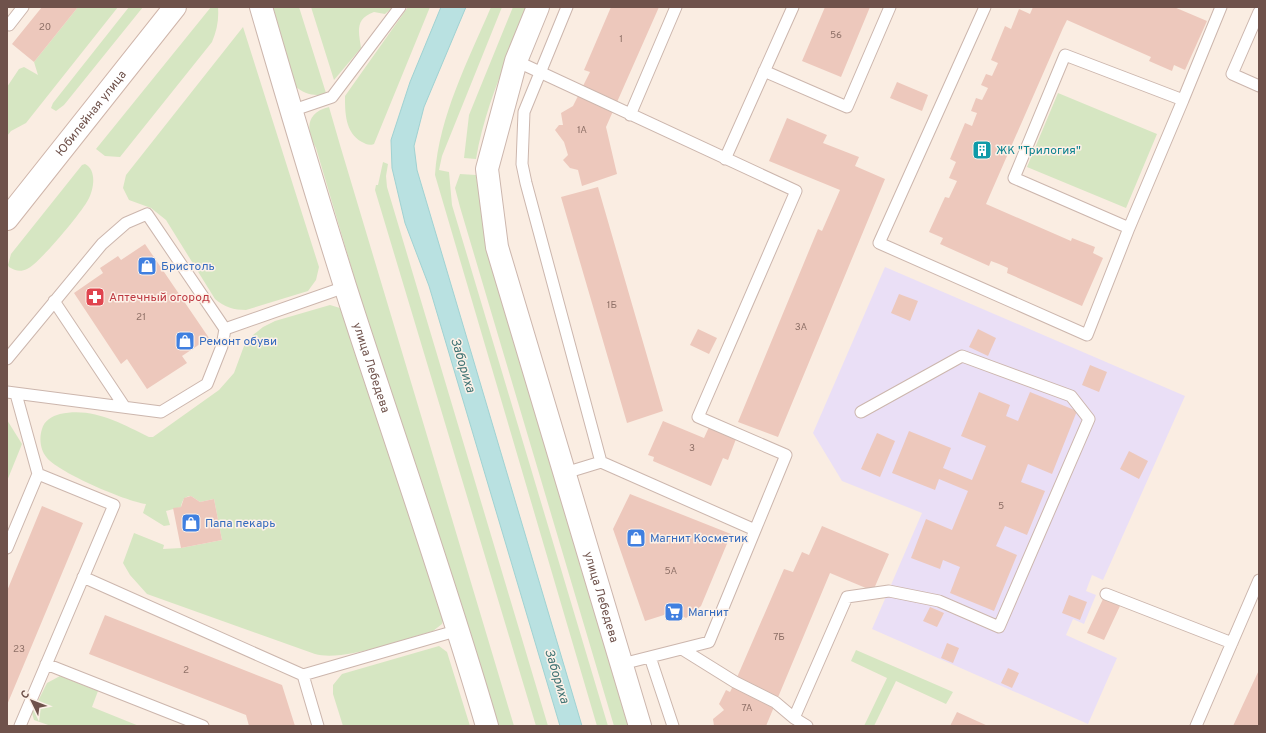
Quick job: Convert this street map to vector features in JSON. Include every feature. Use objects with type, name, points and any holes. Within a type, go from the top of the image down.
[{"type":"street","name":"Юбилейная улица","points":[[7,219],[175,7]]},
{"type":"street","name":"улица Лебедева","points":[[261,7],[345,287],[459,630],[487,726]]},
{"type":"street","name":"улица Лебедева","points":[[538,7],[516,61],[487,169],[497,247],[640,726]]},
{"type":"lane","points":[[9,25],[23,7]]},
{"type":"lane","points":[[291,111],[332,97],[400,7]]},
{"type":"lane","points":[[567,7],[524,112],[522,164],[601,462]]},
{"type":"lane","points":[[630,115],[676,7]]},
{"type":"lane","points":[[725,159],[793,7]]},
{"type":"lane","points":[[764,71],[847,107],[890,7]]},
{"type":"lane","points":[[986,7],[880,243],[1087,335],[1129,228],[1221,7]]},
{"type":"lane","points":[[1259,12],[1232,74],[1259,86]]},
{"type":"lane","points":[[1129,228],[1014,178],[1065,55],[1183,100]]},
{"type":"lane","points":[[516,61],[796,191],[698,417],[786,455],[709,642],[622,664]]},
{"type":"lane","points":[[7,359],[102,244],[126,223],[147,214],[226,329],[222,346],[207,384],[161,412],[124,406],[12,393],[38,474],[7,548]]},
{"type":"lane","points":[[226,329],[345,287]]},
{"type":"lane","points":[[54,301],[124,406]]},
{"type":"lane","points":[[794,718],[847,597],[889,591],[939,601],[999,627],[1089,418],[1071,396],[962,356],[861,412]]},
{"type":"lane","points":[[565,473],[601,462],[755,530]]},
{"type":"lane","points":[[20,726],[114,505],[38,474]]},
{"type":"lane","points":[[83,577],[303,676],[459,630]]},
{"type":"lane","points":[[1196,726],[1259,580]]},
{"type":"lane","points":[[1106,594],[1232,643]]},
{"type":"lane","points":[[682,649],[735,682],[775,702],[794,718],[807,726]]},
{"type":"lane","points":[[650,657],[673,726]]},
{"type":"lane","points":[[46,664],[203,726]]},
{"type":"lane","points":[[303,676],[318,726]]},
{"type":"shaded area","points":[[885,267],[1185,396],[1103,580],[1092,575],[1086,591],[1096,595],[1084,624],[1073,619],[1066,635],[1117,658],[1088,724],[872,629],[922,513],[842,481],[813,433]]},
{"type":"green space","points":[[78,7],[118,7],[26,123],[11,131],[7,136],[7,87],[19,69],[24,67],[38,75],[34,62]]},
{"type":"green space","points":[[129,7],[143,7],[64,105],[56,111],[51,108],[53,103]]},
{"type":"green space","points":[[211,7],[218,7],[217,25],[212,42],[120,157],[105,156],[96,149]]},
{"type":"green space","points":[[273,7],[299,7],[326,93],[314,95],[302,91],[296,87]]},
{"type":"green space","points":[[311,7],[393,7],[385,14],[374,12],[363,18],[359,27],[361,48],[334,80]]},
{"type":"green space","points":[[408,7],[430,7],[374,144],[371,145],[356,138],[349,128],[345,109],[345,96]]},
{"type":"green space","points":[[491,7],[502,7],[442,156],[439,170],[449,172],[452,205],[608,726],[597,726],[435,175],[442,131],[448,110],[464,68]]},
{"type":"green space","points":[[513,7],[529,7],[491,100],[476,159],[464,158],[469,115]]},
{"type":"green space","points":[[243,27],[319,267],[316,280],[308,291],[246,310],[229,308],[215,299],[166,220],[151,208],[129,200],[123,188],[126,175]]},
{"type":"green space","points":[[1058,93],[1157,134],[1126,208],[1027,167]]},
{"type":"green space","points":[[329,107],[514,726],[487,726],[316,148],[310,135],[310,123],[315,113]]},
{"type":"green space","points":[[383,162],[388,164],[386,176],[387,187],[548,726],[536,726],[375,190],[376,185],[378,185]]},
{"type":"green space","points":[[85,164],[89,167],[93,175],[93,185],[92,191],[84,206],[50,249],[33,265],[20,271],[9,267],[8,265],[11,254],[82,165]]},
{"type":"green space","points":[[460,174],[476,175],[488,253],[628,726],[614,726],[460,207],[455,188]]},
{"type":"green space","points":[[330,305],[340,308],[347,314],[444,618],[442,624],[433,631],[374,648],[341,655],[327,656],[315,654],[147,594],[130,575],[123,563],[134,533],[164,545],[163,549],[181,548],[222,540],[214,499],[200,502],[191,496],[185,498],[181,507],[166,511],[170,525],[164,526],[143,513],[146,504],[124,498],[94,486],[54,464],[45,455],[40,440],[43,426],[49,419],[60,414],[72,412],[106,418],[149,437],[153,437],[219,390],[234,373],[244,346],[253,335],[263,327],[275,321]]},
{"type":"green space","points":[[7,420],[22,444],[7,481]]},
{"type":"green space","points":[[439,646],[447,652],[470,726],[343,726],[333,694],[333,685],[342,674]]},
{"type":"green space","points":[[856,650],[953,692],[946,704],[896,681],[874,726],[864,726],[887,678],[851,661]]},
{"type":"green space","points":[[60,676],[98,691],[92,707],[139,726],[51,726],[34,720],[32,713],[47,683]]},
{"type":"water","name":"Забориха","points":[[441,7],[466,7],[424,107],[414,146],[417,170],[582,726],[560,726],[429,286],[405,223],[392,168],[391,140],[410,82]]},
{"type":"building","points":[[42,7],[78,7],[34,62],[12,44]]},
{"type":"building","points":[[611,7],[659,7],[606,127],[617,174],[582,186],[578,170],[570,168],[563,160],[568,155],[564,142],[555,130],[559,125],[563,125],[561,113],[573,106],[590,72],[584,70]]},
{"type":"building","points":[[825,7],[870,7],[841,77],[802,61]]},
{"type":"building","name":"ЖК \"Трилогия\"","points":[[1033,7],[1174,7],[1207,21],[1185,70],[1174,65],[1172,71],[1149,61],[1151,57],[1067,20],[1063,28],[986,204],[1071,241],[1072,238],[1095,247],[1093,253],[1103,258],[1082,306],[1007,273],[1008,268],[999,264],[991,261],[989,266],[940,244],[943,238],[929,232],[945,197],[949,198],[957,181],[949,178],[956,162],[950,159],[965,123],[972,126],[977,113],[971,111],[976,98],[982,100],[988,88],[981,85],[986,74],[992,76],[998,63],[991,60],[1005,26],[1011,29],[1019,9],[1030,14]]},
{"type":"building","points":[[897,82],[928,95],[922,111],[890,98]]},
{"type":"building","points":[[787,118],[827,135],[823,143],[859,157],[855,166],[885,179],[778,437],[738,422],[818,229],[822,231],[840,190],[769,161]]},
{"type":"building","points":[[598,187],[663,411],[627,423],[561,197]]},
{"type":"building","points":[[145,244],[209,338],[182,356],[187,363],[147,389],[127,359],[121,364],[74,293],[103,273],[100,268],[118,256],[121,260]]},
{"type":"building","points":[[899,294],[918,301],[910,321],[891,313]]},
{"type":"building","points":[[698,329],[717,338],[709,354],[690,345]]},
{"type":"building","points":[[978,329],[996,338],[988,356],[969,347]]},
{"type":"building","points":[[1090,365],[1107,372],[1099,392],[1082,385]]},
{"type":"building","points":[[979,392],[1010,405],[1006,416],[1018,421],[1030,392],[1077,411],[1052,474],[1028,464],[1021,482],[1045,491],[1027,535],[1005,526],[996,546],[1017,555],[994,611],[950,593],[960,567],[943,560],[940,569],[911,558],[926,519],[952,530],[968,491],[939,479],[935,490],[892,473],[909,431],[951,448],[943,468],[972,480],[986,446],[961,436]]},
{"type":"building","points":[[663,421],[704,438],[709,427],[736,439],[728,460],[723,458],[711,486],[653,461],[654,457],[648,455]]},
{"type":"building","points":[[877,433],[895,441],[880,477],[861,469]]},
{"type":"building","points":[[1129,451],[1148,461],[1139,479],[1120,469]]},
{"type":"building","points":[[630,494],[731,534],[701,606],[686,618],[668,609],[664,615],[645,621],[613,529]]},
{"type":"building","points":[[191,496],[200,502],[214,499],[222,540],[181,548],[173,508],[181,507],[184,498]]},
{"type":"building","points":[[42,506],[83,523],[7,705],[7,591]]},
{"type":"building","points":[[822,526],[889,554],[873,591],[830,573],[766,726],[714,726],[713,719],[724,710],[719,704],[726,690],[730,692],[735,682],[784,569],[793,572],[802,552],[809,555]]},
{"type":"building","points":[[1069,595],[1087,602],[1080,620],[1062,613]]},
{"type":"building","points":[[1103,599],[1120,606],[1104,640],[1087,633]]},
{"type":"building","points":[[930,607],[944,613],[937,627],[923,621]]},
{"type":"building","points":[[105,615],[282,685],[295,726],[249,726],[246,715],[89,654]]},
{"type":"building","points":[[947,643],[959,648],[953,663],[941,658]]},
{"type":"building","points":[[1008,668],[1019,673],[1012,688],[1001,683]]},
{"type":"building","points":[[1259,670],[1259,726],[1233,726]]},
{"type":"building","points":[[957,712],[988,726],[950,726]]},
{"type":"place","name":"ЖК \"Трилогия\"","points":[[982,150]]},
{"type":"place","name":"Бристоль","points":[[147,266]]},
{"type":"place","name":"Аптечный огород","points":[[95,297]]},
{"type":"place","name":"Ремонт обуви","points":[[185,341]]},
{"type":"place","name":"Папа пекарь","points":[[191,523]]},
{"type":"place","name":"Магнит Косметик","points":[[636,538]]},
{"type":"place","name":"Магнит","points":[[674,612]]}]
